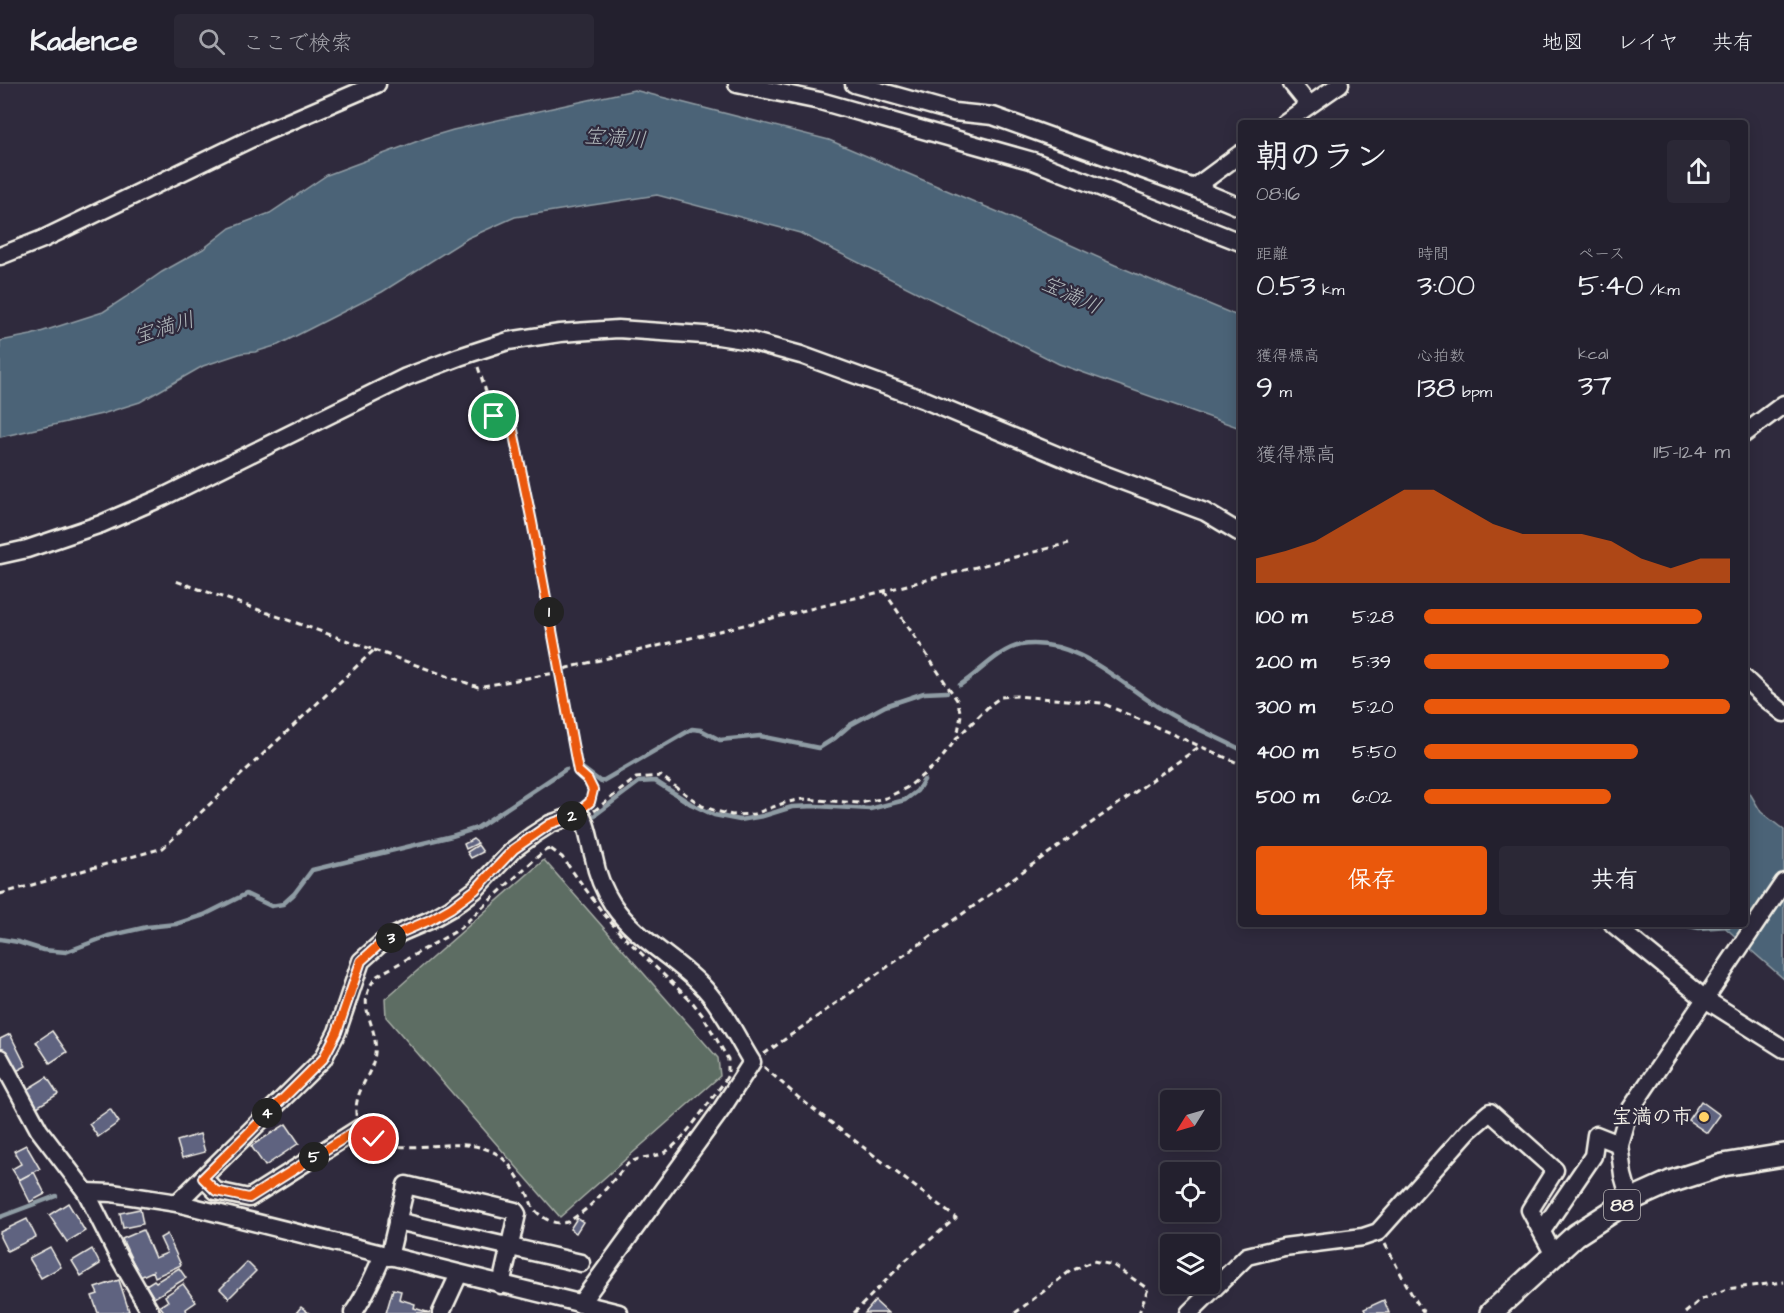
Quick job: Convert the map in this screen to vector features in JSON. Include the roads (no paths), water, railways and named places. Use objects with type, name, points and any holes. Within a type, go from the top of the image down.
[{"type":"main road","name":"88","points":[[1491,1313],[1576,1235],[1630,1200],[1670,1182],[1723,1165],[1784,1155]]},
{"type":"street","points":[[0,256],[44,239],[265,132],[377,84]]},
{"type":"street","points":[[737,84],[820,101],[1033,161],[1238,241]]},
{"type":"street","points":[[855,84],[954,112],[993,116],[1194,188],[1238,206]]},
{"type":"street","points":[[1292,84],[1309,105]]},
{"type":"street","points":[[1288,120],[1340,84]]},
{"type":"street","points":[[1194,188],[1238,155]]},
{"type":"street","points":[[0,555],[27,549],[101,524],[163,497],[406,377],[459,357],[508,341],[560,333],[618,329],[718,336],[750,341],[801,355],[925,400],[1101,473],[1205,512],[1238,532]]},
{"type":"street","points":[[1748,431],[1784,404]]},
{"type":"street","points":[[1748,682],[1784,713]]},
{"type":"street","points":[[177,1203],[323,1059],[337,1032],[361,961],[380,944],[451,908],[475,890],[514,849],[550,824],[578,817],[587,827],[601,880],[615,907],[631,926],[704,988],[752,1062],[721,1110],[580,1304]]},
{"type":"street","points":[[1630,1200],[1623,1175],[1619,1144],[1628,1113],[1784,882]]},
{"type":"street","points":[[1617,927],[1707,995],[1784,1049]]},
{"type":"street","points":[[0,1058],[39,1130],[86,1192],[116,1252],[151,1313]]},
{"type":"street","points":[[1189,1313],[1246,1256],[1284,1247],[1363,1237],[1378,1232],[1468,1130],[1490,1112],[1555,1170],[1530,1210],[1554,1255]]},
{"type":"street","points":[[203,1178],[216,1191],[249,1198],[360,1128]]},
{"type":"street","points":[[1542,1232],[1593,1156],[1596,1135],[1619,1144]]},
{"type":"street","points":[[353,1313],[386,1256],[398,1221],[406,1185],[515,1211],[517,1214],[501,1285]]},
{"type":"street","points":[[86,1192],[112,1192],[177,1203],[619,1313]]},
{"type":"street","points":[[398,1221],[581,1263]]},
{"type":"street","points":[[441,1313],[459,1274]]},
{"type":"water","name":"宝満川","points":[[634,90],[829,140],[1238,316],[1238,427],[1059,364],[800,233],[657,195],[515,217],[468,238],[382,292],[278,345],[255,352],[242,353],[203,366],[140,402],[102,414],[0,437],[0,341],[31,335],[103,312],[162,272],[203,249],[230,228],[270,213],[327,175],[453,130]]},
{"type":"water","points":[[1748,790],[1761,812],[1784,830],[1784,979],[1724,927],[1748,927]]},
{"type":"waterway","points":[[960,685],[1013,647],[1041,644],[1061,648],[1096,664],[1191,726],[1238,748]]},
{"type":"waterway","points":[[581,767],[601,782],[692,729],[701,730],[720,740],[760,736],[819,748],[850,725],[885,706],[924,693],[947,692]]},
{"type":"waterway","points":[[0,939],[43,950],[66,952],[108,936],[147,927],[176,924],[204,915],[246,894],[271,906],[283,904],[294,894],[312,870],[477,828],[566,769]]},
{"type":"waterway","points":[[595,815],[639,782],[655,781],[691,804],[714,815],[740,820],[792,807],[870,809],[905,800],[917,791],[924,780]]},
{"type":"waterway","points":[[1694,927],[1714,927]]},
{"type":"waterway","points":[[0,1217],[56,1196]]},
{"type":"place","name":"宝満の市","points":[[1704,1117]]}]
